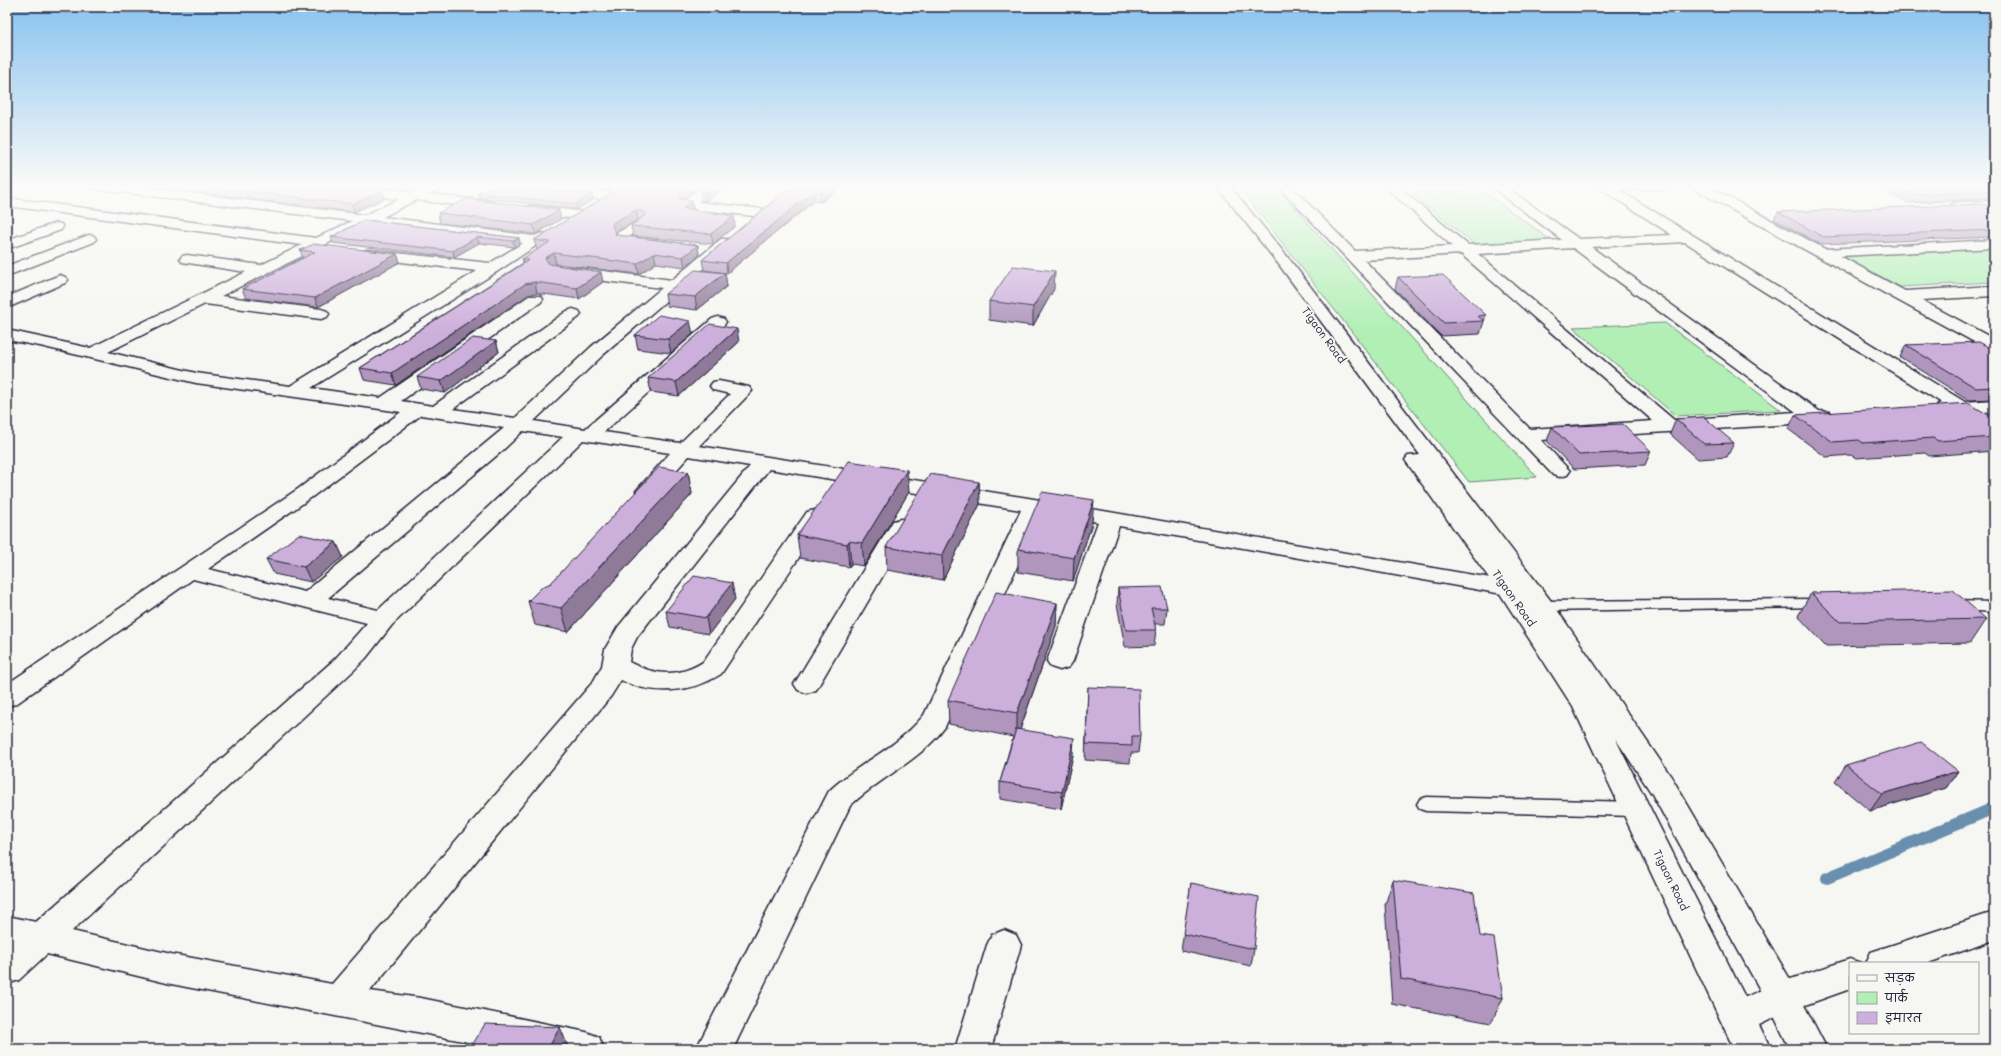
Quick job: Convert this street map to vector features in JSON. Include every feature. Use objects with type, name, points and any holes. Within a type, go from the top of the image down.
[{"type":"street","points":[[7,246],[37,234]]},
{"type":"street","points":[[248,234],[316,244],[334,249]]},
{"type":"street","points":[[92,353],[336,234]]},
{"type":"street","points":[[490,234],[536,240]]},
{"type":"street","points":[[294,391],[546,234]]},
{"type":"street","points":[[625,234],[622,236],[623,241],[660,245]]},
{"type":"street","points":[[308,601],[495,448],[597,351],[674,285],[707,250],[734,234]]},
{"type":"street","name":"Tigaon Road","points":[[1249,234],[1523,600],[1585,704],[1753,1049]]},
{"type":"street","points":[[1262,234],[1369,374],[1523,600],[1662,786],[1782,997],[1809,1049]]},
{"type":"street","points":[[1331,234],[1560,471]]},
{"type":"street","points":[[1446,234],[1670,426]]},
{"type":"street","points":[[1561,234],[1814,416]]},
{"type":"street","points":[[1681,234],[1961,407]]},
{"type":"street","points":[[1789,234],[1994,345]]},
{"type":"street","points":[[1352,256],[1687,238]]},
{"type":"street","points":[[7,272],[89,239]]},
{"type":"street","points":[[1823,253],[1994,244]]},
{"type":"street","points":[[356,252],[493,268]]},
{"type":"street","points":[[187,259],[264,270]]},
{"type":"street","points":[[556,270],[674,285]]},
{"type":"street","points":[[7,303],[60,280]]},
{"type":"street","points":[[1902,296],[1994,291]]},
{"type":"street","points":[[204,298],[321,314]]},
{"type":"street","points":[[384,404],[535,299]]},
{"type":"street","points":[[7,697],[426,411],[573,314]]},
{"type":"street","points":[[7,969],[344,665],[357,652],[383,619],[584,434],[718,322]]},
{"type":"street","points":[[7,335],[92,353],[196,378],[584,434],[844,474],[1111,518],[1523,600]]},
{"type":"street","points":[[1962,347],[1994,345]]},
{"type":"street","points":[[1874,352],[1898,350]]},
{"type":"street","points":[[632,508],[684,450],[743,391],[718,386]]},
{"type":"street","points":[[1930,409],[1994,406]]},
{"type":"street","points":[[1525,435],[1837,415]]},
{"type":"street","points":[[339,1002],[594,698],[606,682],[615,666],[618,649],[635,623],[764,462]]},
{"type":"street","points":[[615,666],[644,679],[669,680],[694,678],[705,674],[712,668],[844,474]]},
{"type":"street","points":[[807,684],[924,487]]},
{"type":"street","points":[[714,1049],[809,856],[839,799],[855,783],[923,734],[935,720],[1034,505]]},
{"type":"street","points":[[1060,661],[1111,518]]},
{"type":"street","points":[[189,572],[383,619]]},
{"type":"street","points":[[1886,962],[1994,926]]},
{"type":"street","points":[[7,930],[170,969],[339,1002],[421,1015],[586,1049]]},
{"type":"street","points":[[973,1049],[1004,945]]},
{"type":"street","points":[[1738,1018],[1782,997],[1849,974]]},
{"type":"lane","points":[[1523,600],[1839,604]]},
{"type":"lane","points":[[1938,606],[1994,607]]},
{"type":"lane","points":[[1426,804],[1636,810]]},
{"type":"green space","points":[[1275,234],[1318,234],[1537,477],[1469,482]]},
{"type":"green space","points":[[1462,234],[1543,234],[1551,240],[1474,244]]},
{"type":"green space","points":[[1994,245],[1994,282],[1900,287],[1837,253]]},
{"type":"green space","points":[[1665,323],[1781,410],[1676,416],[1573,327]]},
{"type":"building","points":[[336,234],[487,234],[519,238],[513,241],[477,237],[453,251],[331,237]]},
{"type":"building","points":[[543,234],[616,234],[698,245],[683,257],[654,253],[637,264],[554,253],[545,258],[549,264],[601,272],[577,288],[535,282],[525,284],[392,373],[360,368],[529,260],[522,259],[550,242],[534,240]]},
{"type":"building","points":[[733,234],[761,234],[726,263],[702,260]]},
{"type":"building","points":[[1818,234],[1889,234],[1823,237]]},
{"type":"building","points":[[314,244],[397,254],[315,298],[242,289],[315,252],[300,250]]},
{"type":"building","points":[[1013,266],[1055,271],[1033,307],[989,301]]},
{"type":"building","points":[[695,270],[725,273],[695,297],[665,294]]},
{"type":"building","points":[[1443,275],[1486,315],[1478,316],[1484,321],[1444,323],[1398,277]]},
{"type":"building","points":[[659,315],[690,321],[668,339],[635,335]]},
{"type":"building","points":[[710,324],[737,329],[676,382],[648,378]]},
{"type":"building","points":[[473,338],[496,341],[441,381],[417,377]]},
{"type":"building","points":[[1979,342],[1994,350],[1994,387],[1976,388],[1906,345]]},
{"type":"building","points":[[1968,403],[1994,418],[1994,437],[1938,441],[1933,438],[1863,443],[1859,440],[1833,442],[1795,415]]},
{"type":"building","points":[[1704,417],[1734,443],[1704,444],[1676,419]]},
{"type":"building","points":[[1623,424],[1651,451],[1579,455],[1552,427]]},
{"type":"building","points":[[849,461],[907,470],[862,543],[849,541],[847,544],[797,535]]},
{"type":"building","points":[[659,467],[688,472],[561,608],[528,601],[542,587],[551,583]]},
{"type":"building","points":[[930,474],[979,482],[942,556],[886,547]]},
{"type":"building","points":[[1042,492],[1094,500],[1074,558],[1018,549]]},
{"type":"building","points":[[299,534],[336,542],[304,567],[266,559]]},
{"type":"building","points":[[694,576],[732,583],[706,618],[666,611]]},
{"type":"building","points":[[1162,587],[1167,608],[1151,608],[1156,630],[1126,630],[1118,588]]},
{"type":"building","points":[[1953,590],[1986,619],[1840,622],[1811,593]]},
{"type":"building","points":[[996,592],[1057,603],[1017,713],[948,700]]},
{"type":"building","points":[[1088,687],[1139,689],[1140,736],[1132,736],[1132,746],[1086,744]]},
{"type":"building","points":[[1016,729],[1074,738],[1062,792],[1000,782]]},
{"type":"building","points":[[1921,742],[1958,771],[1882,794],[1846,765]]},
{"type":"building","points":[[1393,880],[1474,893],[1480,936],[1494,938],[1503,998],[1401,979]]},
{"type":"building","points":[[1191,883],[1259,897],[1254,949],[1183,934]]},
{"type":"building","points":[[485,1024],[560,1027],[548,1049],[470,1049]]},
{"type":"waterway","points":[[1827,878],[1994,808]]}]
